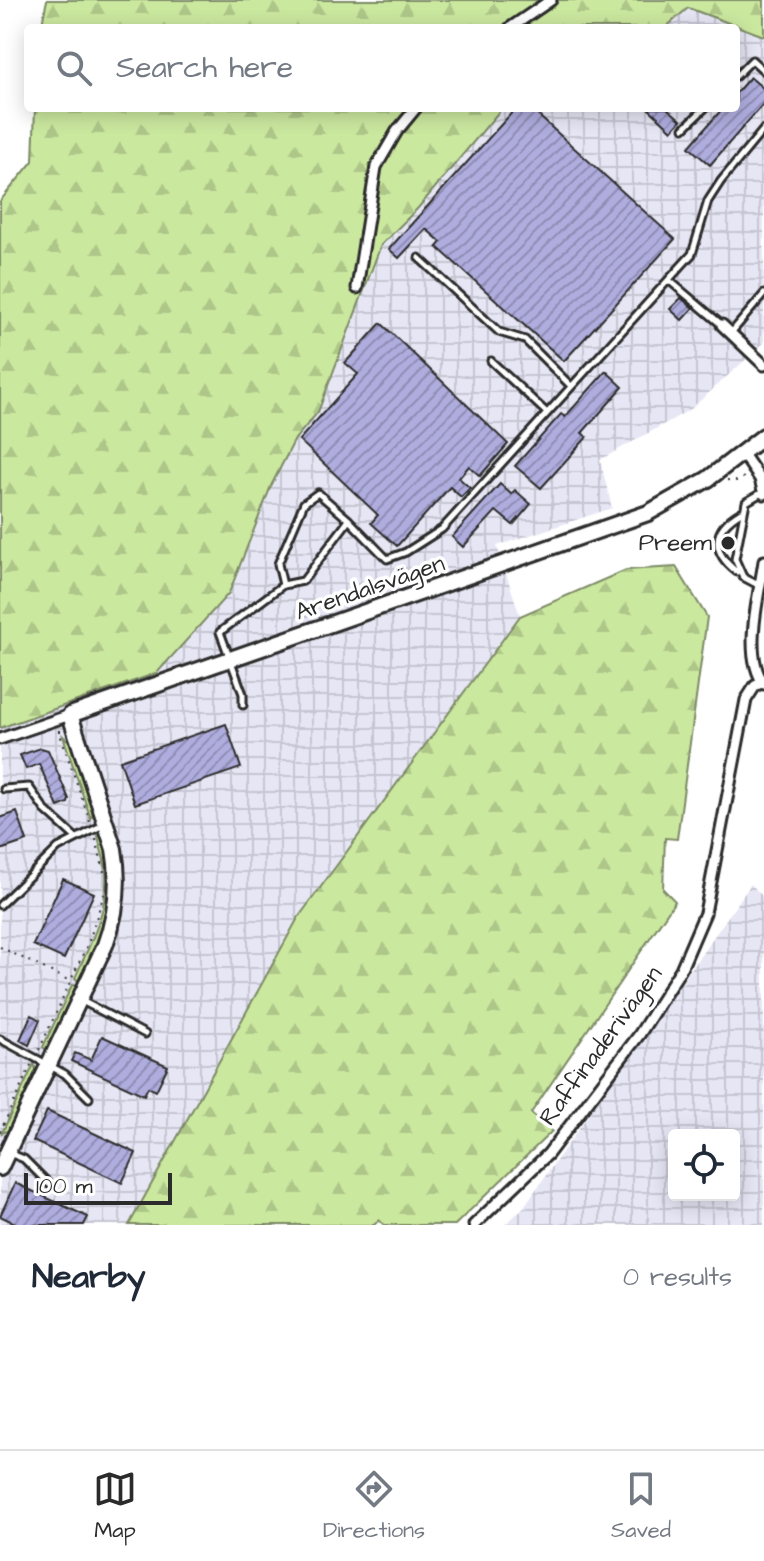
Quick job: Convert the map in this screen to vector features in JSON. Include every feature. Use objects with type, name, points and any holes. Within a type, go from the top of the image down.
[{"type":"street","points":[[516,24],[551,0]]},
{"type":"street","points":[[357,288],[376,167],[397,131],[413,112]]},
{"type":"street","points":[[722,325],[764,365]]},
{"type":"street","name":"Arendalsvägen","points":[[0,739],[72,721],[230,660],[648,513],[708,479],[764,436]]},
{"type":"street","points":[[743,454],[760,479],[764,493]]},
{"type":"street","points":[[763,683],[755,669],[752,647],[764,561]]},
{"type":"street","name":"Raffinaderivägen","points":[[474,1225],[548,1154],[639,1035],[681,969],[705,913],[746,700],[755,686],[763,683]]},
{"type":"street","points":[[0,1168],[6,1146],[42,1061],[79,999],[105,945],[116,909],[116,863],[99,826],[72,721]]},
{"type":"lane","points":[[740,72],[752,60],[764,71]]},
{"type":"lane","points":[[684,128],[701,112]]},
{"type":"lane","points":[[283,585],[278,564],[304,503],[318,493],[387,559],[406,552],[442,529],[692,254],[708,201],[764,129]]},
{"type":"lane","points":[[419,258],[499,332],[525,340],[571,386]]},
{"type":"lane","points":[[670,281],[722,325]]},
{"type":"lane","points":[[731,334],[764,294]]},
{"type":"lane","points":[[491,361],[547,413]]},
{"type":"lane","points":[[743,577],[735,559],[742,512],[746,502],[764,493]]},
{"type":"lane","points":[[742,512],[722,525],[717,547],[723,560],[761,587]]},
{"type":"lane","points":[[243,705],[243,694],[220,632],[283,585],[303,581],[349,520]]},
{"type":"lane","points":[[4,789],[29,787],[45,810],[75,837]]},
{"type":"lane","points":[[0,905],[58,848],[99,826]]},
{"type":"lane","points":[[79,999],[145,1034]]},
{"type":"lane","points":[[0,1039],[65,1074],[89,1098]]},
{"type":"lane","points":[[6,1146],[49,1184]]},
{"type":"path","points":[[72,721],[59,731],[99,826],[104,878]]},
{"type":"path","points":[[0,1132],[42,1061],[71,981],[96,926],[104,892]]},
{"type":"path","points":[[0,947],[71,981]]},
{"type":"shaded area","points":[[688,8],[731,24],[670,24]]},
{"type":"shaded area","points":[[740,27],[764,36],[764,343],[691,409],[600,460],[612,508],[497,546],[520,616],[298,918],[129,1225],[0,1225],[0,728],[69,705],[195,629],[229,593],[271,486],[295,439],[318,412],[381,245],[418,208],[499,112],[740,112]]},
{"type":"shaded area","points":[[751,884],[764,898],[764,1225],[505,1225],[523,1208]]},
{"type":"green space","points":[[47,0],[764,0],[764,36],[740,27],[740,24],[731,24],[688,8],[670,24],[42,24]]},
{"type":"green space","points":[[35,112],[499,112],[418,208],[381,245],[318,412],[295,439],[271,486],[229,593],[157,673],[0,728],[0,201],[33,161]]},
{"type":"green space","points":[[676,567],[707,617],[677,839],[665,838],[663,889],[675,901],[531,1113],[552,1131],[455,1225],[384,1225],[379,1220],[374,1225],[129,1225],[298,918],[520,616],[626,570]]},
{"type":"green space","points":[[63,736],[72,744],[94,808],[91,819]]},
{"type":"green space","points":[[98,835],[105,839],[109,858],[110,895],[103,931],[79,982],[75,978],[105,899],[106,871]]},
{"type":"green space","points":[[72,985],[77,986],[76,989],[48,1050],[45,1049],[43,1047]]},
{"type":"green space","points":[[34,1064],[37,1072],[10,1130],[2,1133]]},
{"type":"building","points":[[750,77],[764,89],[764,103],[710,165],[689,147],[720,112],[740,112],[740,88]]},
{"type":"building","points":[[512,112],[534,112],[675,239],[564,361],[437,247],[441,242],[426,229],[399,258],[389,249]]},
{"type":"building","points":[[652,112],[672,112],[681,120],[672,130]]},
{"type":"building","points":[[681,298],[693,308],[682,320],[670,309]]},
{"type":"building","points":[[381,323],[508,444],[480,476],[469,466],[459,478],[470,488],[461,497],[450,487],[397,546],[371,523],[378,515],[299,440],[358,374],[345,363]]},
{"type":"building","points":[[606,371],[623,387],[582,433],[587,437],[541,488],[515,466],[561,414],[565,417]]},
{"type":"building","points":[[500,484],[511,494],[515,490],[531,504],[513,525],[496,511],[463,547],[452,537]]},
{"type":"building","points":[[226,724],[241,768],[135,804],[120,760]]},
{"type":"building","points":[[41,748],[48,750],[69,799],[68,803],[58,807],[39,764],[26,769],[20,755]]},
{"type":"building","points":[[17,812],[27,841],[0,850],[0,818]]},
{"type":"building","points":[[63,879],[94,893],[64,959],[33,945]]},
{"type":"building","points":[[31,1015],[40,1020],[29,1045],[20,1040]]},
{"type":"building","points":[[102,1036],[168,1066],[156,1091],[148,1087],[144,1095],[71,1061],[75,1053],[91,1060]]},
{"type":"building","points":[[47,1111],[136,1153],[122,1183],[33,1141]]},
{"type":"building","points":[[15,1183],[88,1217],[84,1225],[19,1225],[0,1216]]},
{"type":"place","name":"Preem","points":[[728,543]]}]
